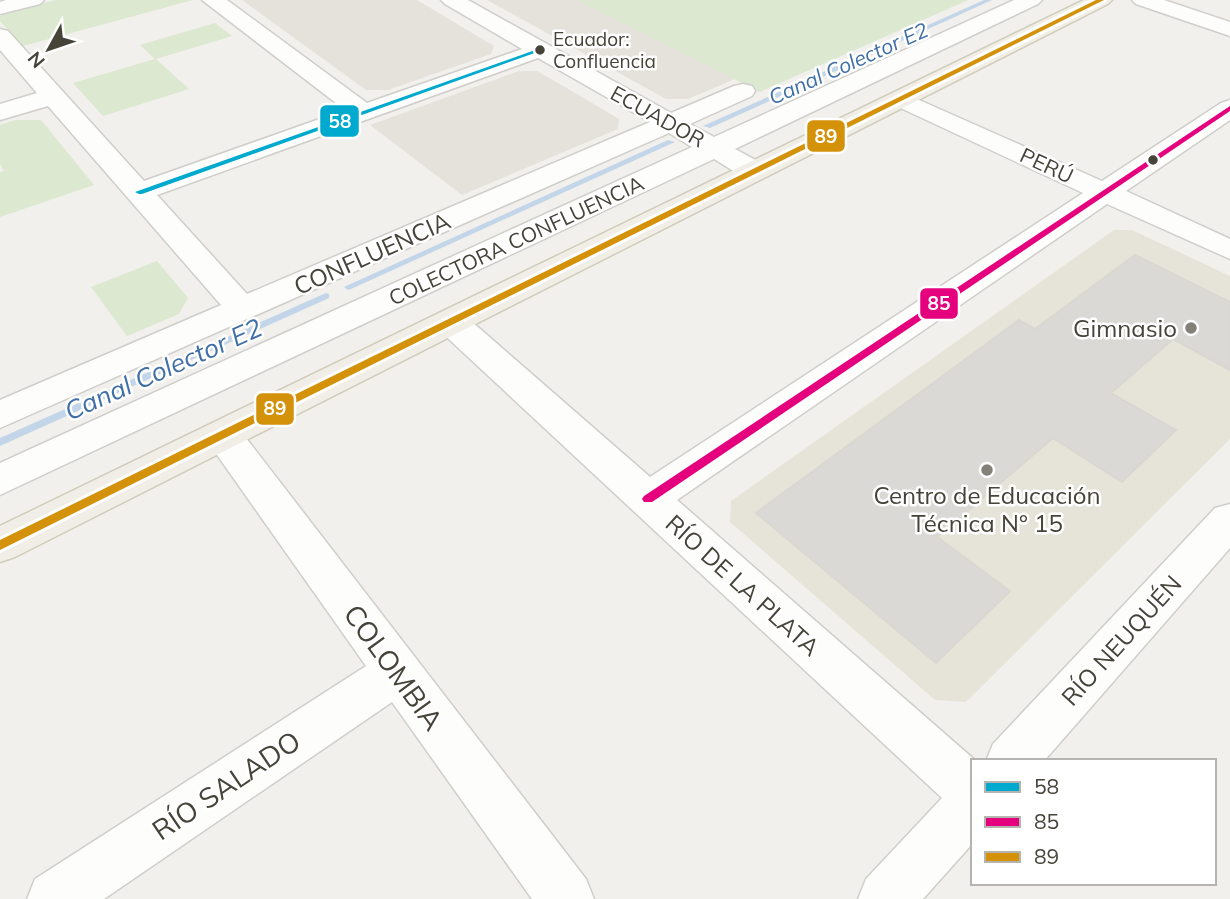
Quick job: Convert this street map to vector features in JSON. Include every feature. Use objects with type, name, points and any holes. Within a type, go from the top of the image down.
[{"type":"main road","points":[[0,545],[1101,0]]},
{"type":"street","points":[[0,8],[33,0]]},
{"type":"street","points":[[212,0],[363,112]]},
{"type":"street","name":"ECUADOR","points":[[452,0],[755,171]]},
{"type":"street","name":"COLECTORA CONFLUENCIA","points":[[0,480],[1031,0]]},
{"type":"street","points":[[1143,0],[1230,29]]},
{"type":"street","points":[[0,36],[242,309]]},
{"type":"street","points":[[139,192],[540,50]]},
{"type":"street","name":"CONFLUENCIA","points":[[0,415],[743,91]]},
{"type":"street","points":[[0,112],[54,96]]},
{"type":"street","name":"PERÚ","points":[[901,99],[1230,250]]},
{"type":"street","points":[[648,499],[1230,108]]},
{"type":"street","points":[[320,275],[358,313]]},
{"type":"street","name":"RÍO DE LA PLATA","points":[[451,321],[971,790]]},
{"type":"street","name":"COLOMBIA","points":[[223,435],[566,899]]},
{"type":"street","name":"RÍO NEUQUÉN","points":[[1013,759],[1230,520]]},
{"type":"street","name":"RÍO SALADO","points":[[55,899],[398,671]]},
{"type":"street","points":[[886,899],[971,805]]},
{"type":"shaded area","points":[[242,0],[417,0],[494,46],[491,54],[388,90],[366,90]]},
{"type":"shaded area","points":[[487,0],[576,0],[735,79],[688,99],[666,99]]},
{"type":"shaded area","points":[[519,71],[537,71],[577,94],[619,119],[618,129],[462,195],[370,125]]},
{"type":"shaded area","name":"Centro de Educación Técnica N° 15","points":[[1114,230],[1132,230],[1230,276],[1230,439],[966,702],[935,700],[730,522],[731,501]]},
{"type":"green space","points":[[55,0],[193,0],[23,46],[0,21],[0,16],[6,13]]},
{"type":"green space","points":[[576,0],[968,0],[760,92]]},
{"type":"green space","points":[[215,23],[232,36],[156,59],[189,89],[103,116],[73,83],[155,59],[140,45]]},
{"type":"green space","points":[[15,120],[41,120],[94,185],[0,217],[0,172],[4,171],[0,164],[0,125]]},
{"type":"green space","points":[[157,261],[188,298],[179,314],[127,336],[91,287]]},
{"type":"building","name":"Centro de Educación Técnica N° 15","points":[[1135,255],[1230,302],[1230,370],[1173,339],[1111,393],[1176,430],[1122,482],[1053,438],[937,537],[1010,591],[936,663],[756,513],[1019,320],[1035,329]]},
{"type":"waterway","name":"Canal Colector E2","points":[[707,126],[989,0]]},
{"type":"waterway","name":"Canal Colector E2","points":[[348,287],[671,142]]},
{"type":"waterway","name":"Canal Colector E2","points":[[0,442],[326,296]]},
{"type":"transit line","name":"89","points":[[0,545],[1101,0]]},
{"type":"transit line","name":"58","points":[[139,192],[540,50]]},
{"type":"transit line","name":"85","points":[[648,499],[1230,108]]},
{"type":"place","name":"Ecuador: Confluencia","points":[[540,50]]},
{"type":"place","name":"Gimnasio","points":[[1191,328]]},
{"type":"place","name":"Centro de Educación Técnica N° 15","points":[[987,470]]}]
